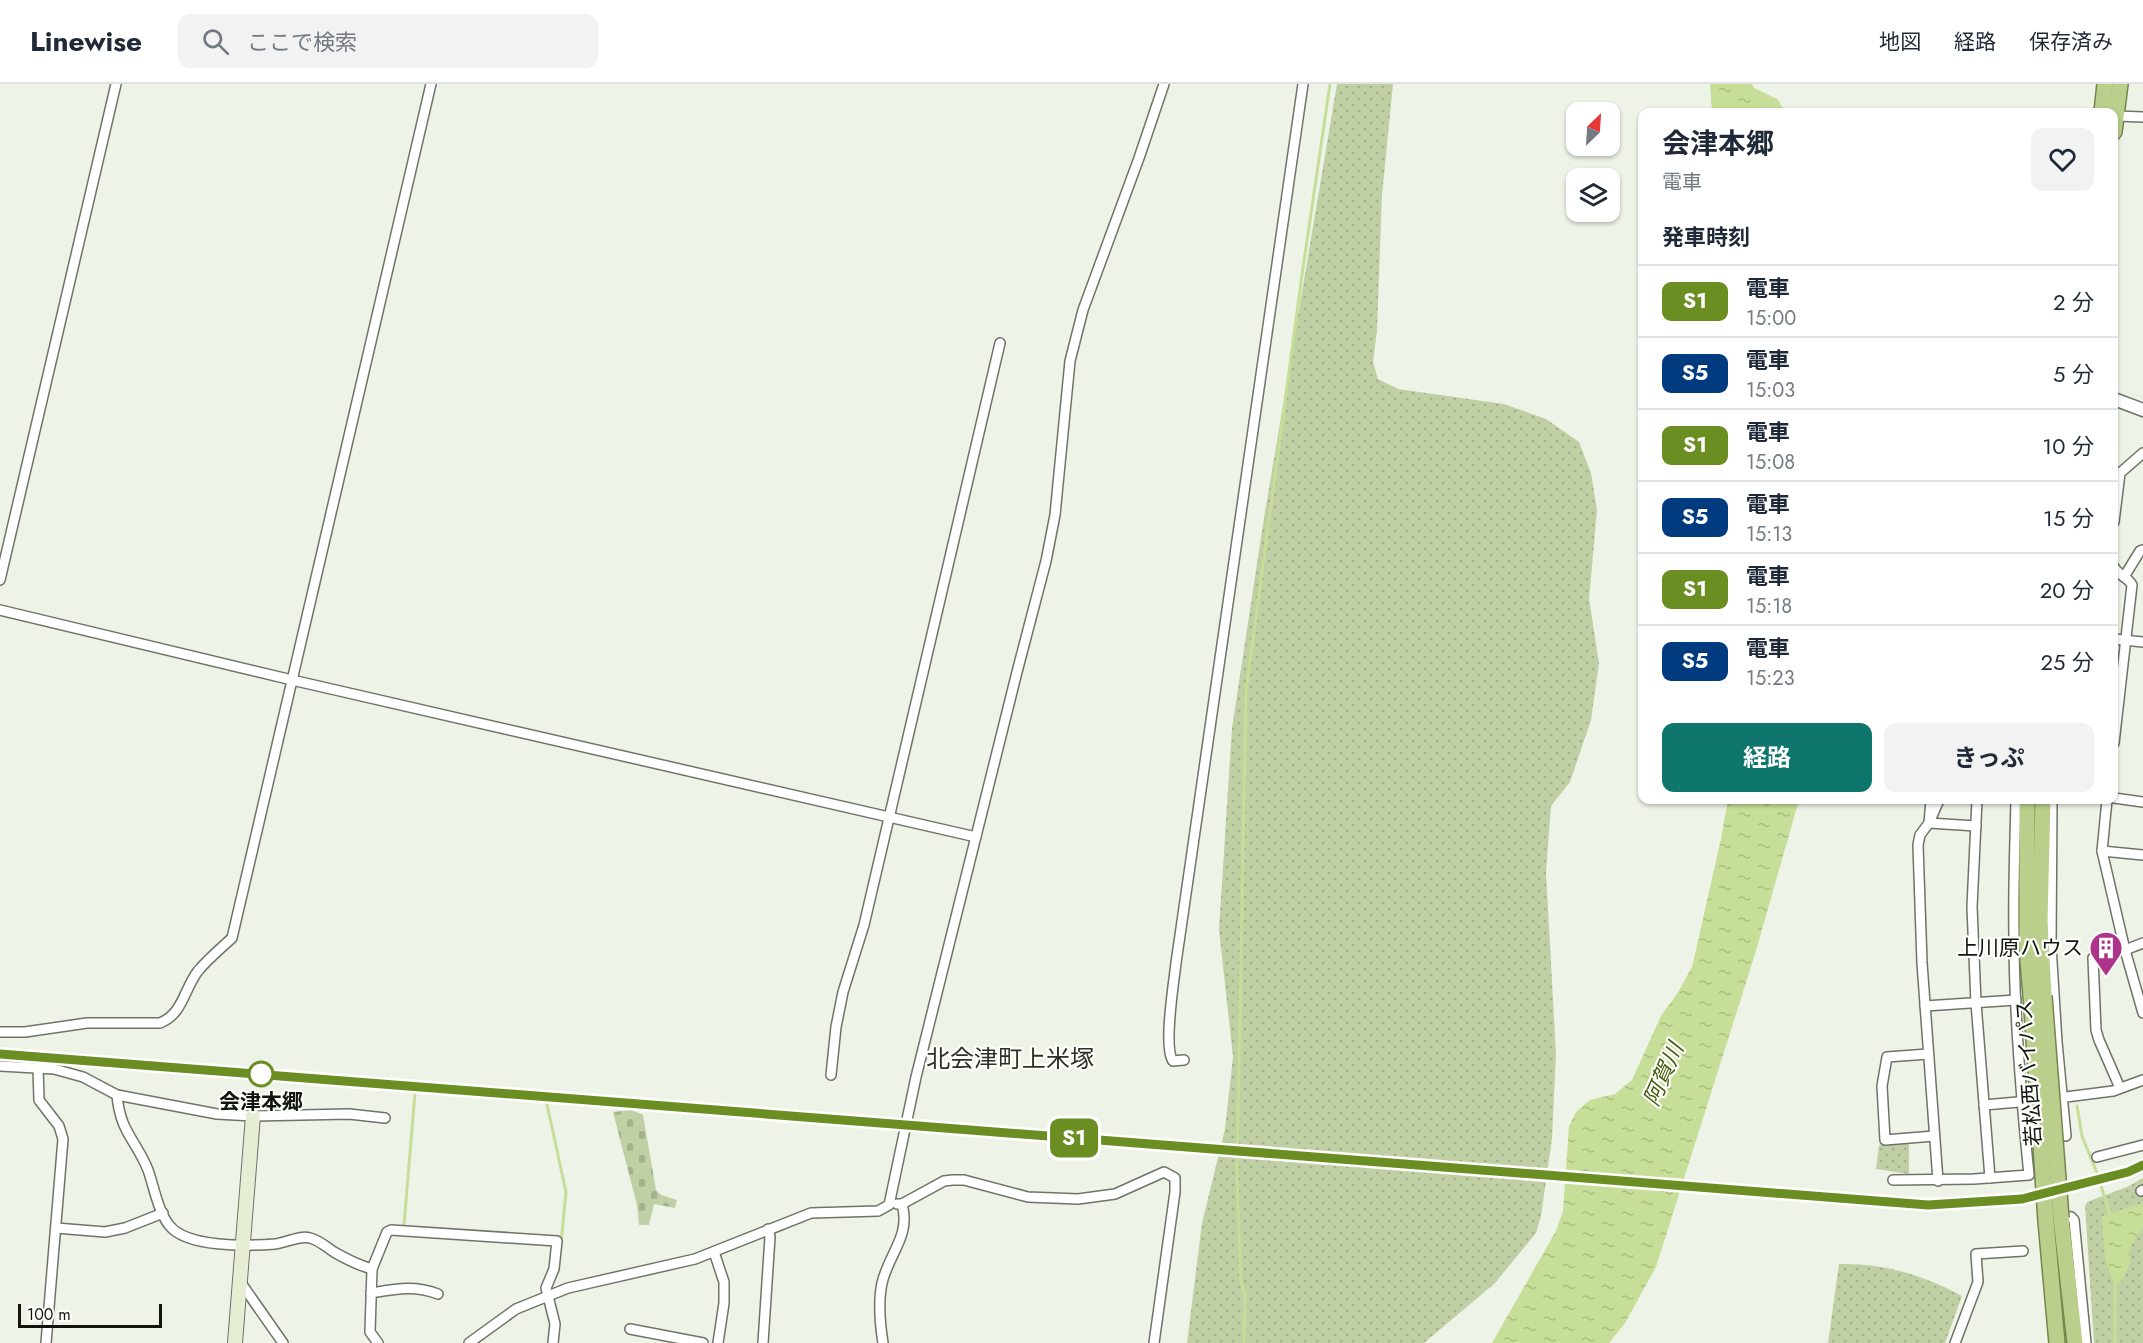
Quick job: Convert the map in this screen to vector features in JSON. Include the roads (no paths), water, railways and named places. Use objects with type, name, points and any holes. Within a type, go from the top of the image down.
[{"type":"highway","points":[[2105,84],[2108,108]]},
{"type":"highway","points":[[2111,108],[2120,84]]},
{"type":"highway","name":"若松西バイパス","points":[[2027,804],[2026,948],[2038,995]]},
{"type":"highway","name":"若松西バイパス","points":[[2043,804],[2038,995],[2054,1220],[2057,1343]]},
{"type":"highway","name":"若松西バイパス","points":[[2054,1220],[2075,1343]]},
{"type":"main road","points":[[235,1343],[253,1116]]},
{"type":"street","points":[[0,580],[116,84]]},
{"type":"street","points":[[0,1032],[25,1032],[87,1023],[160,1023],[169,1020],[177,1012],[196,974],[232,938],[432,84]]},
{"type":"street","points":[[889,1205],[916,1077],[1046,561],[1055,515],[1071,360],[1080,320],[1164,84]]},
{"type":"street","points":[[1185,1060],[1173,1061],[1169,1056],[1176,963],[1303,84]]},
{"type":"street","points":[[2118,115],[2143,117]]},
{"type":"street","points":[[831,1075],[836,1027],[843,992],[862,933],[890,818],[1000,343]]},
{"type":"street","points":[[2118,401],[2143,410]]},
{"type":"street","points":[[2118,489],[2120,473],[2143,453]]},
{"type":"street","points":[[2124,577],[2140,551],[2143,550]]},
{"type":"street","points":[[2118,571],[2132,585],[2118,706]]},
{"type":"street","points":[[0,610],[292,680],[976,837]]},
{"type":"street","points":[[2118,639],[2143,642]]},
{"type":"street","points":[[2118,799],[2143,802]]},
{"type":"street","points":[[1929,823],[1931,804]]},
{"type":"street","points":[[1937,804],[1929,823],[1920,835],[1918,845],[1925,1006],[1938,1181]]},
{"type":"street","points":[[1977,804],[1972,907],[1976,1003],[1990,1178]]},
{"type":"street","points":[[1893,1180],[1938,1181],[2029,1175],[2022,1103],[2013,937],[2016,804]]},
{"type":"street","points":[[2052,804],[2051,946],[2066,1136]]},
{"type":"street","points":[[2107,804],[2102,851],[2125,950],[2143,1012]]},
{"type":"street","points":[[1929,823],[1976,826]]},
{"type":"street","points":[[2102,851],[2143,855]]},
{"type":"street","points":[[2120,1088],[2096,1030],[2093,958],[2143,943]]},
{"type":"street","points":[[1925,1006],[2016,1000]]},
{"type":"street","points":[[2016,1012],[2055,1008]]},
{"type":"street","points":[[1928,1054],[1887,1057],[1882,1086],[1885,1140],[1934,1136]]},
{"type":"street","points":[[0,1066],[54,1069],[77,1075],[117,1095],[217,1114],[253,1116],[349,1114],[385,1118]]},
{"type":"street","points":[[39,1068],[39,1100],[59,1126],[63,1139],[46,1343]]},
{"type":"street","points":[[1984,1105],[2062,1098],[2120,1088],[2143,1080]]},
{"type":"street","points":[[117,1095],[118,1111],[123,1126],[146,1167],[168,1225],[178,1234],[186,1238],[243,1245],[285,1243],[301,1237],[311,1238],[345,1258],[372,1269]]},
{"type":"street","points":[[2097,1157],[2143,1144]]},
{"type":"street","points":[[469,1343],[516,1309],[546,1296],[568,1288],[695,1259],[811,1213],[878,1211],[889,1205],[902,1204],[944,1181],[953,1180],[964,1180],[1028,1197],[1078,1199],[1115,1194],[1164,1172],[1172,1174],[1175,1178],[1175,1192],[1154,1343]]},
{"type":"street","points":[[883,1343],[879,1299],[889,1262],[905,1227],[906,1219],[902,1204]]},
{"type":"street","points":[[56,1228],[105,1232],[125,1228],[163,1213]]},
{"type":"street","points":[[2051,1343],[2039,1222],[2044,1216],[2055,1215],[2071,1217],[2074,1220],[2085,1343]]},
{"type":"street","points":[[763,1343],[770,1237],[768,1229]]},
{"type":"street","points":[[378,1343],[370,1332],[372,1269],[374,1259],[387,1232],[391,1230],[557,1241],[554,1269],[546,1288],[546,1296],[555,1324],[553,1343]]},
{"type":"street","points":[[1955,1343],[1978,1282],[1976,1254],[2024,1251]]},
{"type":"street","points":[[714,1252],[723,1282],[724,1303],[718,1343]]},
{"type":"street","points":[[241,1283],[283,1343]]},
{"type":"street","points":[[371,1293],[422,1288],[438,1294]]},
{"type":"street","points":[[630,1329],[703,1343]]},
{"type":"water","points":[[1710,84],[1752,84],[1754,88],[1777,99],[1783,108],[1712,108]]},
{"type":"water","name":"阿賀川","points":[[1727,804],[1798,804],[1755,954],[1656,1267],[1625,1323],[1609,1343],[1492,1343],[1556,1231],[1563,1211],[1569,1126],[1576,1112],[1590,1100],[1615,1094],[1632,1080],[1661,1016],[1692,967]]},
{"type":"water","points":[[2143,1203],[2143,1228],[2129,1250],[2130,1263],[2120,1283],[2113,1280],[2109,1273],[2104,1249],[2102,1216]]},
{"type":"waterway","points":[[1244,1343],[1245,1293],[1241,1282],[1237,1176],[1246,691],[1330,84]]},
{"type":"waterway","points":[[404,1225],[415,1093]]},
{"type":"waterway","points":[[546,1100],[566,1192],[561,1243]]},
{"type":"waterway","points":[[2077,1106],[2082,1136],[2097,1173]]},
{"type":"waterway","points":[[2101,1186],[2111,1217]]},
{"type":"waterway","points":[[2115,1343],[2117,1279]]},
{"type":"railway","points":[[0,1054],[1928,1205],[2023,1199],[2128,1172],[2143,1165]]},
{"type":"train","name":"S1","points":[[0,1054],[1928,1205],[2022,1199],[2128,1172],[2143,1165]]},
{"type":"place","name":"上川原ハウス","points":[[2106,977]]},
{"type":"place","name":"会津本郷","points":[[261,1074]]},
{"type":"district","name":"北会津町上米塚","points":[[1010,1058]]}]
